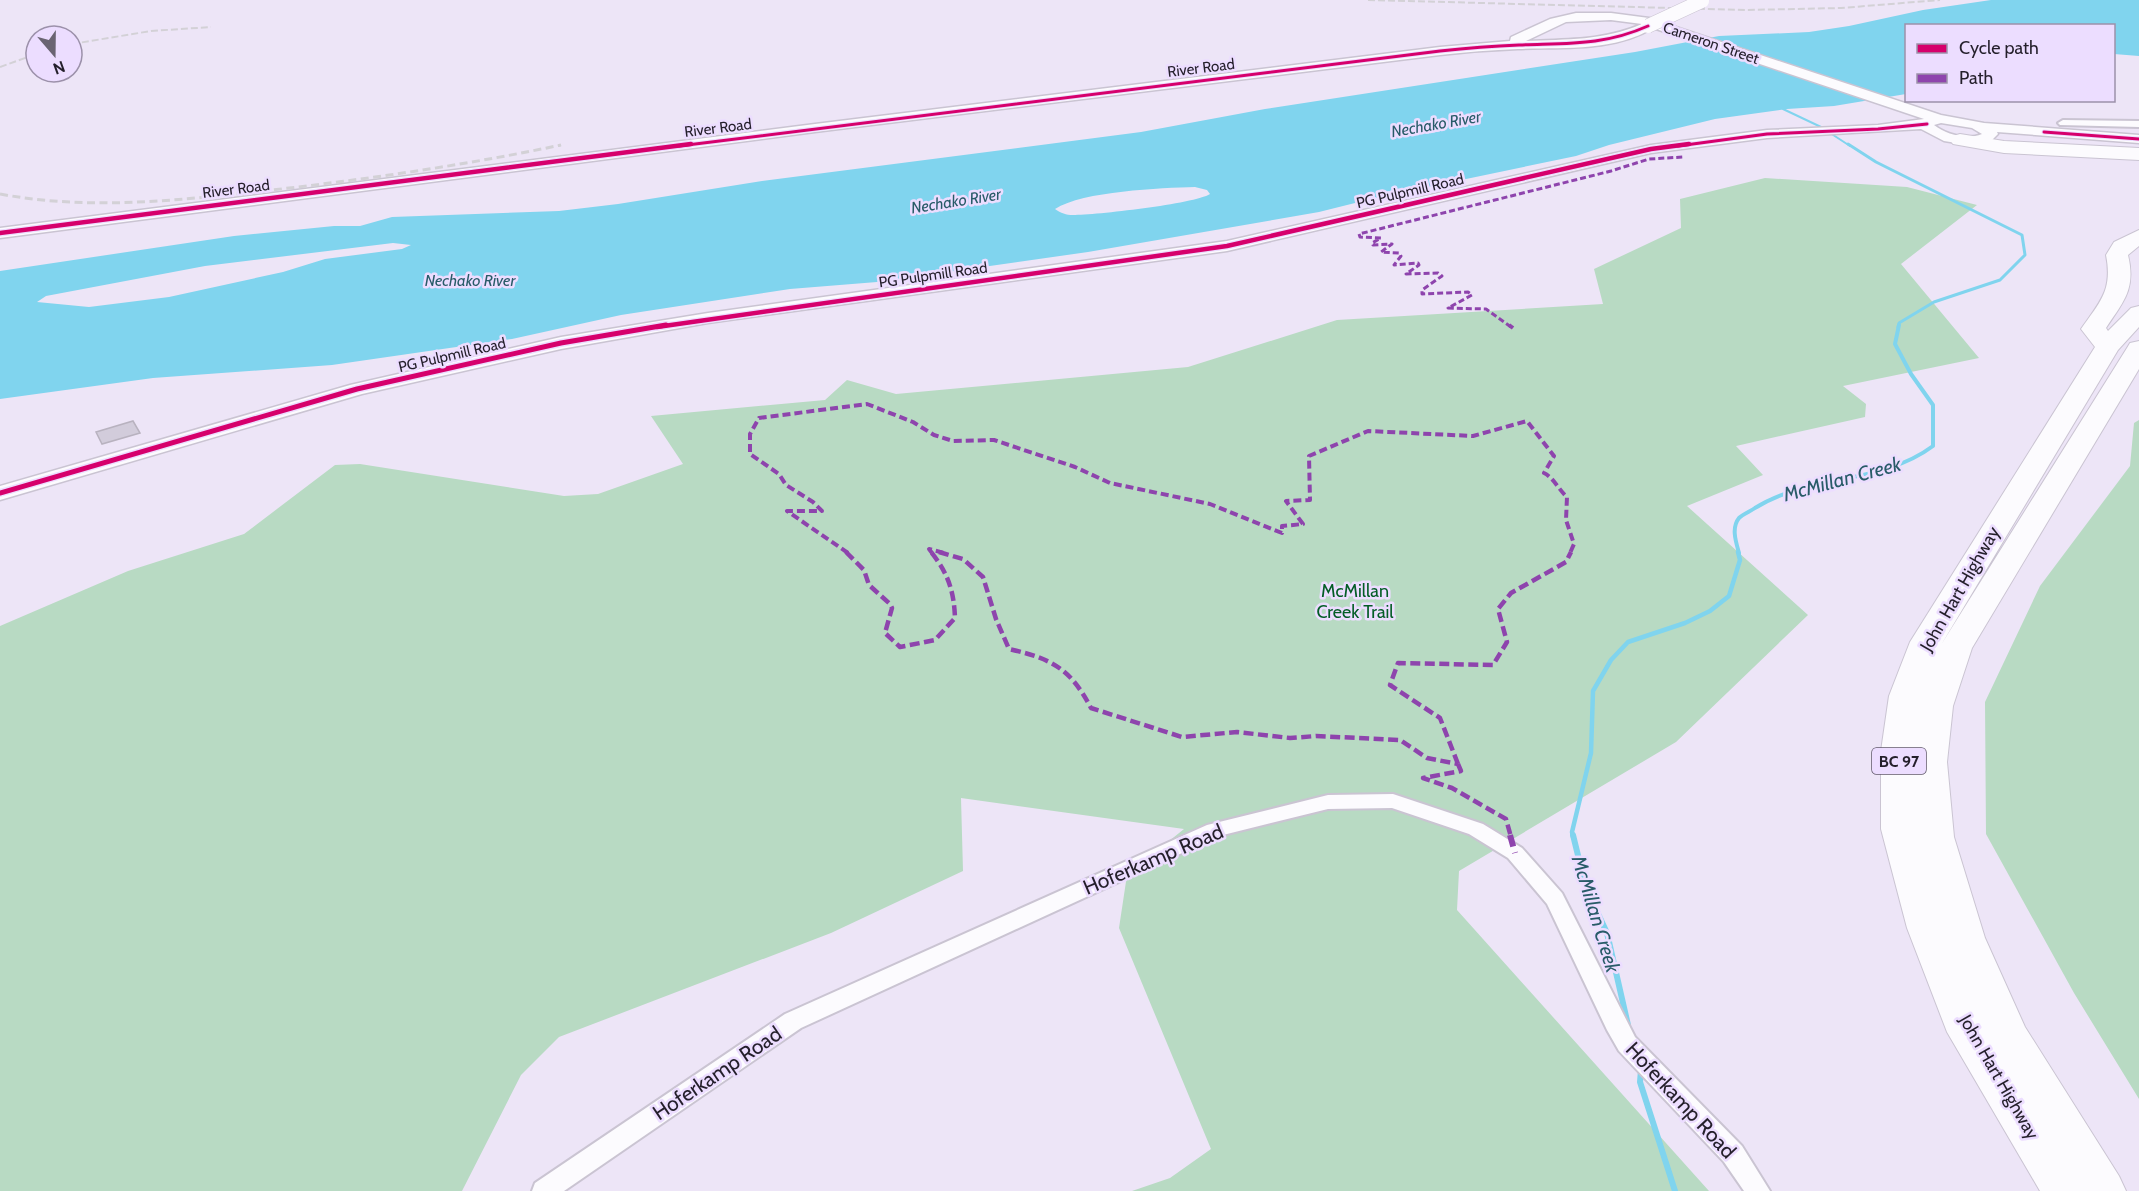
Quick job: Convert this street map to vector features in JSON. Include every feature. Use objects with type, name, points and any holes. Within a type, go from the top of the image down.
[{"type":"highway","points":[[1960,140],[2006,148],[2115,150],[2139,154]]},
{"type":"highway","points":[[2123,347],[2093,329],[2119,290],[2122,273],[2117,255],[2122,247],[2139,237]]},
{"type":"highway","name":"John Hart Highway","points":[[2102,1191],[2007,1036],[1965,938],[1935,837],[1929,762],[1936,706],[1956,648],[2123,347],[2139,313]]},
{"type":"highway","name":"John Hart Highway","points":[[2066,1191],[1969,1032],[1928,928],[1900,829],[1899,751],[1906,696],[1926,642],[2123,347]]},
{"type":"street","name":"River Road","points":[[0,233],[1492,43],[1608,40],[1644,28],[1703,0]]},
{"type":"street","name":"Cameron Street","points":[[1492,43],[1527,38],[1557,21],[1604,17],[1645,21],[1900,108],[1932,125]]},
{"type":"street","points":[[1552,42],[1543,33],[1543,28],[1575,37],[1617,34]]},
{"type":"street","name":"River Road","points":[[1440,51],[1552,42],[1617,34],[1644,28]]},
{"type":"street","points":[[1878,129],[1903,119],[1906,116],[1900,108]]},
{"type":"street","points":[[1932,125],[1966,121],[1988,130],[2139,139]]},
{"type":"street","points":[[2063,123],[2139,124]]},
{"type":"street","points":[[1932,125],[1960,140],[1986,139],[1988,130]]},
{"type":"street","name":"PG Pulpmill Road","points":[[0,493],[357,389],[561,343],[708,318],[1227,246],[1651,149],[1722,139],[1932,125]]},
{"type":"street","name":"Hoferkamp Road","points":[[544,1191],[793,1021],[1214,830],[1328,802],[1383,801],[1394,801],[1476,829],[1515,853],[1555,899],[1618,1030],[1628,1044],[1733,1154],[1758,1191]]},
{"type":"green space","name":"McMillan Creek Trail","points":[[1765,178],[1907,187],[1977,205],[1901,264],[1979,358],[1843,386],[1866,404],[1865,417],[1736,446],[1763,475],[1687,506],[1808,615],[1676,742],[1459,871],[1457,910],[1709,1191],[1132,1191],[1170,1178],[1211,1149],[1119,928],[1127,875],[1184,829],[961,798],[963,871],[831,933],[559,1037],[521,1075],[462,1191],[0,1191],[0,626],[128,571],[244,534],[335,465],[360,464],[564,496],[598,494],[683,464],[651,416],[825,400],[847,380],[896,394],[1188,367],[1337,320],[1603,304],[1594,269],[1681,228],[1680,199]]},
{"type":"green space","points":[[2139,420],[2139,1099],[2074,993],[1986,834],[1985,702],[2040,586],[2130,466],[2134,423]]},
{"type":"water","name":"Nechako River","points":[[1991,0],[2139,0],[2139,56],[2115,54],[2115,24],[1905,24],[1905,94],[1834,106],[1787,109],[1715,119],[1609,145],[1576,156],[1319,212],[1088,252],[877,282],[790,289],[621,315],[512,339],[332,365],[153,378],[0,399],[0,271],[234,236],[334,226],[360,226],[392,217],[559,211],[618,204],[762,181],[1141,132],[1265,109],[1635,52],[1719,36],[1809,32],[1923,10]],"holes":[[[1195,187],[1207,190],[1210,194],[1200,198],[1144,208],[1070,215],[1055,209],[1068,203],[1103,194]],[[393,243],[411,245],[402,249],[325,259],[283,272],[169,297],[89,307],[37,302],[46,296],[205,266]]]},
{"type":"building","points":[[133,421],[140,433],[102,444],[96,432]]},
{"type":"waterway","name":"McMillan Creek","points":[[1783,109],[1821,127],[1850,146]]},
{"type":"waterway","name":"McMillan Creek","points":[[1848,144],[1876,162],[2022,235],[2025,255],[2000,280],[1934,302],[1899,323],[1898,327]]},
{"type":"waterway","name":"McMillan Creek","points":[[1739,553],[1735,526],[1741,517],[1755,508],[1798,489],[1891,467],[1933,446],[1933,405],[1911,374],[1895,344],[1899,325]]},
{"type":"waterway","name":"McMillan Creek","points":[[1573,837],[1572,832],[1591,753],[1593,691],[1611,660],[1628,642],[1685,623],[1710,611],[1729,596],[1740,560],[1738,552]]},
{"type":"waterway","name":"McMillan Creek","points":[[1573,835],[1586,888],[1607,933],[1628,1025]]},
{"type":"waterway","name":"McMillan Creek","points":[[1641,1070],[1640,1082],[1675,1191]]},
{"type":"railway","points":[[1368,0],[1747,10],[1841,8],[1940,0]]},
{"type":"railway","points":[[84,42],[151,31],[211,27]]},
{"type":"railway","points":[[0,67],[24,58]]},
{"type":"railway","points":[[0,194],[69,202],[170,200],[381,176],[561,145],[558,146]]},
{"type":"marked path","points":[[1513,328],[1486,309],[1448,308],[1472,295],[1468,292],[1422,294],[1422,290],[1442,276],[1438,273],[1406,274],[1419,265],[1418,263],[1394,265],[1401,256],[1399,253],[1381,252],[1392,244],[1373,245],[1372,243],[1381,238],[1360,237],[1359,234],[1611,171],[1643,160],[1683,157]]},
{"type":"marked path","points":[[1458,764],[1427,758],[1400,740],[1316,736],[1290,738],[1237,732],[1182,737],[1091,708],[1076,682],[1059,666],[1038,656],[1009,649],[996,619],[983,577],[963,559],[929,549],[950,580],[955,618],[935,640],[900,647],[885,633],[892,608],[890,604],[869,585],[864,570],[856,560],[787,511],[822,511],[813,502],[786,485],[779,474],[750,454],[750,434],[759,418],[867,404],[913,422],[934,435],[953,441],[994,440],[1075,467],[1110,483],[1210,504],[1282,533],[1282,526],[1303,524],[1286,501],[1310,500],[1309,456],[1368,431],[1473,436],[1527,421],[1554,456],[1544,473],[1550,476],[1554,485],[1567,497],[1566,520],[1574,544],[1566,562],[1511,593],[1498,609],[1507,642],[1493,665],[1398,663],[1390,685],[1440,718],[1461,771],[1423,778],[1452,788],[1506,819],[1515,853]]},
{"type":"cycle path","points":[[0,233],[815,128],[1440,51],[1492,46],[1595,42],[1623,37],[1648,26]]},
{"type":"cycle path","points":[[0,493],[357,389],[561,343],[708,318],[1227,246],[1651,149],[1767,134],[1878,129],[1927,124]]},
{"type":"cycle path","points":[[2044,132],[2139,139]]}]
